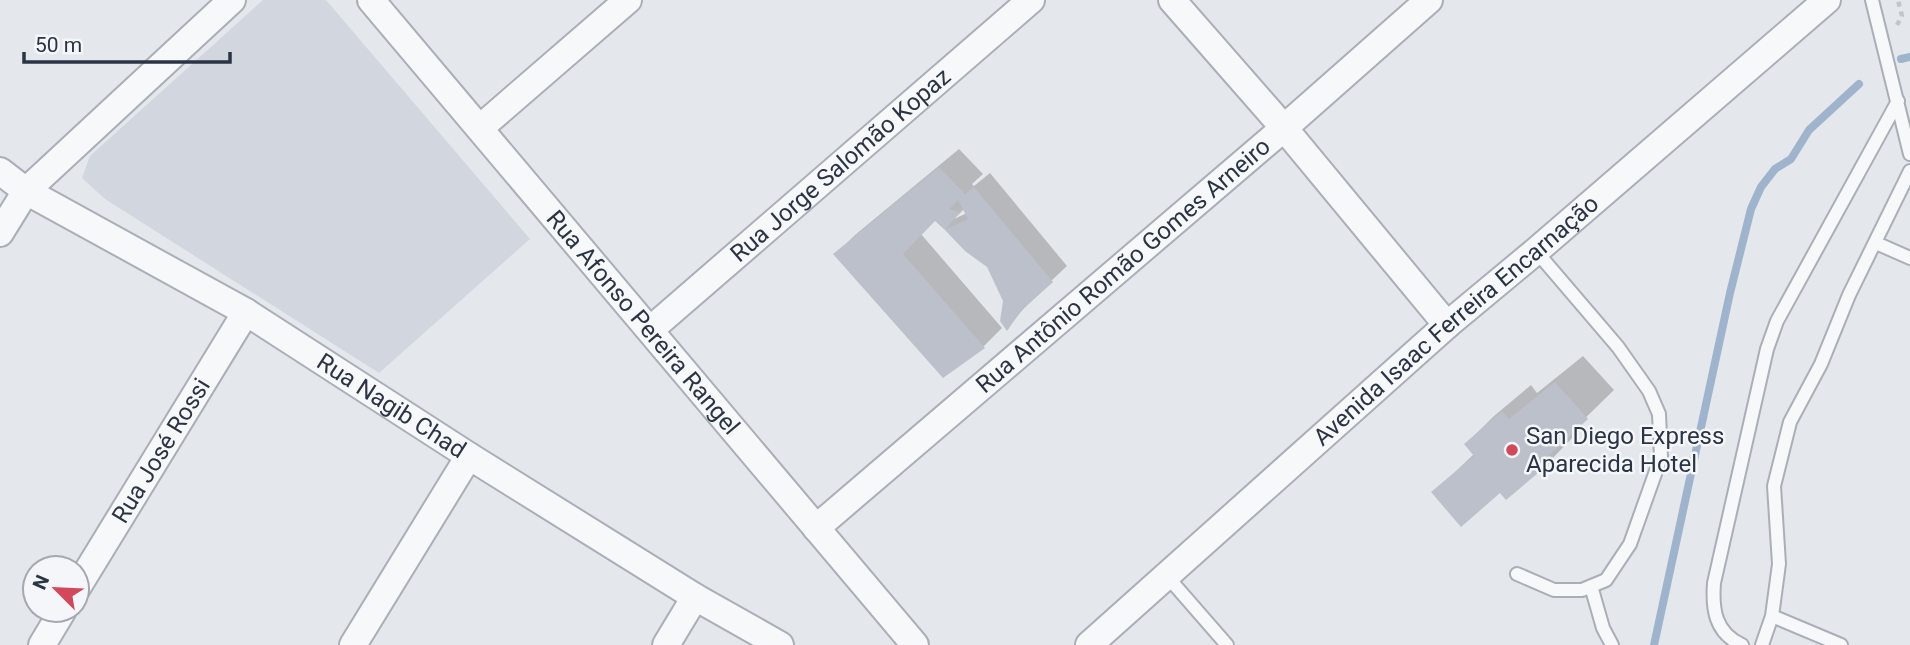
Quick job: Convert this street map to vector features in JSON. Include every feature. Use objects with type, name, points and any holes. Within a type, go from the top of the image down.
[{"type":"street","points":[[0,233],[26,191],[232,0]]},
{"type":"street","name":"Rua Afonso Pereira Rangel","points":[[371,0],[915,645]]},
{"type":"street","points":[[480,128],[628,0]]},
{"type":"street","name":"Rua Jorge Salomão Kopaz","points":[[650,330],[1031,0]]},
{"type":"street","points":[[1172,0],[1447,325]]},
{"type":"street","name":"Rua Antônio Romão Gomes Arneiro","points":[[816,528],[1429,0]]},
{"type":"street","name":"Avenida Isaac Ferreira Encarnação","points":[[1089,645],[1447,325],[1827,0]]},
{"type":"street","name":"Rua Nagib Chad","points":[[0,171],[26,191],[246,313],[695,597],[780,645]]},
{"type":"street","name":"Rua José Rossi","points":[[91,565],[246,313]]},
{"type":"street","points":[[353,645],[469,456]]},
{"type":"street","points":[[666,645],[695,597]]},
{"type":"street","points":[[42,645],[55,624]]},
{"type":"lane","points":[[1872,0],[1910,154]]},
{"type":"lane","points":[[1742,645],[1733,641],[1719,625],[1712,608],[1714,583],[1767,349],[1777,321],[1898,101]]},
{"type":"lane","points":[[1762,645],[1772,616],[1779,564],[1774,486],[1790,422],[1821,364],[1849,295],[1910,171]]},
{"type":"lane","points":[[1876,243],[1910,258]]},
{"type":"lane","points":[[1517,574],[1554,590],[1582,590],[1606,580],[1630,544],[1661,457],[1659,414],[1648,391],[1618,347],[1536,251]]},
{"type":"lane","points":[[1166,575],[1227,645]]},
{"type":"lane","points":[[1591,586],[1603,628],[1612,645]]},
{"type":"lane","points":[[1772,616],[1841,645]]},
{"type":"shaded area","points":[[263,0],[326,0],[530,239],[379,373],[105,199],[82,178],[90,156]]},
{"type":"building","points":[[939,167],[965,194],[974,187],[1053,282],[1021,311],[1007,331],[1000,321],[1003,301],[987,267],[965,251],[935,221],[903,254],[985,348],[943,378],[833,254]],"holes":[[[958,200],[968,219],[945,230],[960,212],[949,209]]]},
{"type":"building","name":"San Diego Express Aparecida Hotel","points":[[1555,382],[1588,419],[1546,458],[1550,463],[1506,500],[1500,493],[1461,527],[1431,492],[1474,456],[1464,444],[1502,411],[1509,419]]},
{"type":"waterway","points":[[1901,59],[1910,57]]},
{"type":"waterway","points":[[1654,645],[1730,293],[1751,209],[1761,187],[1775,169],[1791,159],[1809,130],[1859,84]]},
{"type":"place","name":"San Diego Express Aparecida Hotel","points":[[1512,450]]}]
